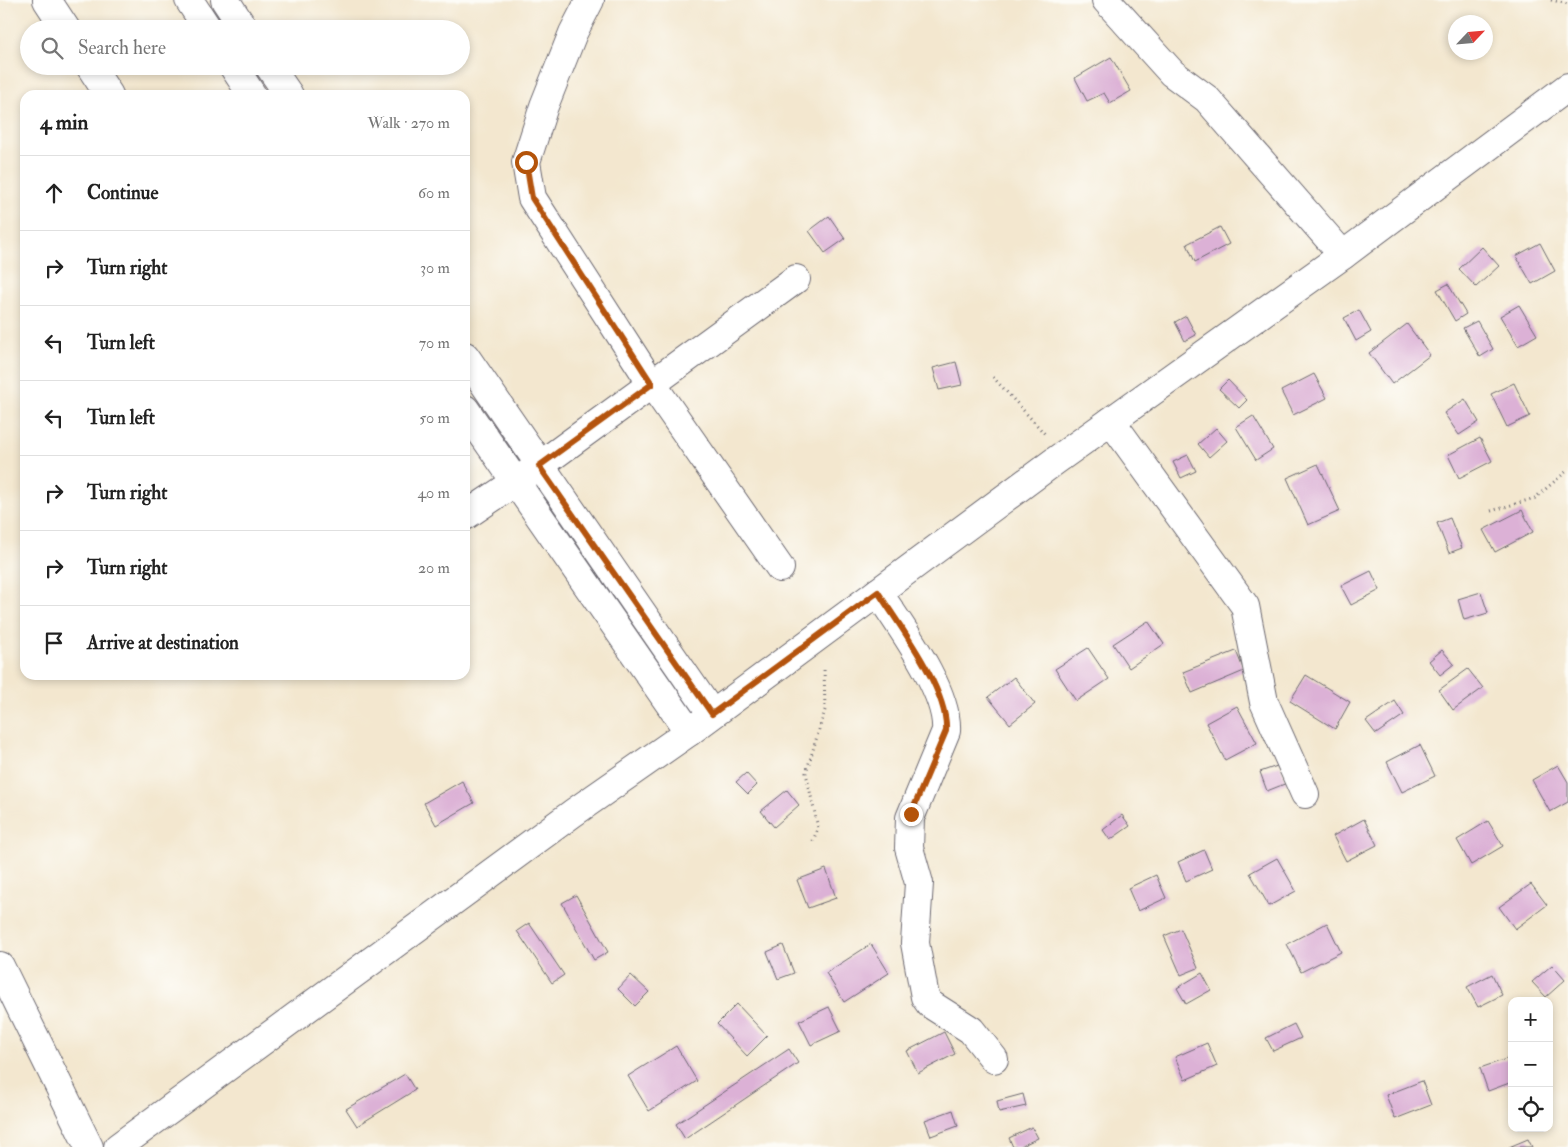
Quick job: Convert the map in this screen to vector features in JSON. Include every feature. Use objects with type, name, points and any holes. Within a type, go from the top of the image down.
[{"type":"street","points":[[47,0],[60,20]]},
{"type":"street","points":[[189,0],[202,20]]},
{"type":"street","points":[[225,0],[238,20]]},
{"type":"street","points":[[590,0],[573,33],[544,106],[526,162],[532,198],[652,384],[780,568]]},
{"type":"street","points":[[1106,0],[1172,73],[1207,99],[1343,255]]},
{"type":"street","points":[[96,75],[106,90]]},
{"type":"street","points":[[240,75],[249,90]]},
{"type":"street","points":[[275,75],[286,90]]},
{"type":"street","points":[[118,1147],[573,813],[689,732],[1055,461],[1343,255],[1568,87]]},
{"type":"street","points":[[470,513],[539,466],[796,279]]},
{"type":"street","points":[[470,363],[712,714]]},
{"type":"street","points":[[470,416],[689,732]]},
{"type":"street","points":[[1111,421],[1245,606],[1264,702],[1305,794]]},
{"type":"street","points":[[878,592],[920,656],[944,709],[947,721],[946,731],[910,818],[909,852],[918,883],[915,943],[925,997],[930,1004],[971,1030],[994,1059]]},
{"type":"street","points":[[0,966],[89,1147]]},
{"type":"path","points":[[1551,0],[1568,4]]},
{"type":"path","points":[[993,377],[1052,443],[1055,461]]},
{"type":"path","points":[[1491,511],[1535,498],[1568,470]]},
{"type":"path","points":[[813,841],[818,828],[806,773],[825,710],[823,632]]},
{"type":"building","points":[[1111,57],[1131,91],[1110,103],[1104,93],[1087,101],[1075,78]]},
{"type":"building","points":[[829,216],[845,239],[825,253],[809,231]]},
{"type":"building","points":[[1220,227],[1229,244],[1195,262],[1187,244]]},
{"type":"building","points":[[1540,243],[1555,271],[1532,284],[1516,256]]},
{"type":"building","points":[[1482,247],[1499,266],[1476,287],[1459,269]]},
{"type":"building","points":[[1448,284],[1466,314],[1455,321],[1437,290]]},
{"type":"building","points":[[1519,305],[1537,335],[1518,346],[1500,316]]},
{"type":"building","points":[[1359,310],[1371,332],[1356,341],[1344,318]]},
{"type":"building","points":[[1186,316],[1196,335],[1185,341],[1175,322]]},
{"type":"building","points":[[1477,321],[1493,349],[1480,357],[1463,328]]},
{"type":"building","points":[[1407,324],[1430,355],[1392,384],[1369,353]]},
{"type":"building","points":[[956,362],[962,385],[939,390],[933,368]]},
{"type":"building","points":[[1314,374],[1327,398],[1293,415],[1281,391]]},
{"type":"building","points":[[1228,380],[1247,400],[1239,408],[1219,389]]},
{"type":"building","points":[[1514,383],[1530,416],[1507,427],[1491,394]]},
{"type":"building","points":[[1465,399],[1479,422],[1459,435],[1444,413]]},
{"type":"building","points":[[1253,416],[1273,449],[1256,460],[1236,427]]},
{"type":"building","points":[[1216,428],[1227,441],[1209,457],[1198,444]]},
{"type":"building","points":[[1480,438],[1492,461],[1459,478],[1448,455]]},
{"type":"building","points":[[1188,455],[1196,471],[1181,478],[1173,462]]},
{"type":"building","points":[[1318,464],[1340,511],[1308,525],[1287,478]]},
{"type":"building","points":[[1522,510],[1533,532],[1495,552],[1483,530]]},
{"type":"building","points":[[1450,518],[1462,548],[1449,553],[1437,523]]},
{"type":"building","points":[[1371,571],[1380,590],[1351,605],[1341,586]]},
{"type":"building","points":[[1481,592],[1488,613],[1464,620],[1458,599]]},
{"type":"building","points":[[1148,621],[1164,644],[1129,668],[1113,644]]},
{"type":"building","points":[[1088,648],[1109,679],[1076,701],[1055,669]]},
{"type":"building","points":[[1442,650],[1454,664],[1440,675],[1429,661]]},
{"type":"building","points":[[1236,651],[1244,671],[1192,693],[1183,672]]},
{"type":"building","points":[[1468,669],[1483,688],[1453,710],[1439,690]]},
{"type":"building","points":[[1306,675],[1350,702],[1335,729],[1290,701]]},
{"type":"building","points":[[1014,677],[1035,704],[1010,724],[988,697]]},
{"type":"building","points":[[1395,701],[1404,715],[1376,734],[1366,721]]},
{"type":"building","points":[[1237,706],[1257,743],[1225,760],[1206,723]]},
{"type":"building","points":[[1420,745],[1435,776],[1402,792],[1387,762]]},
{"type":"building","points":[[1280,765],[1287,783],[1267,791],[1260,772]]},
{"type":"building","points":[[1558,765],[1568,782],[1568,802],[1550,812],[1532,780]]},
{"type":"building","points":[[746,773],[757,785],[748,794],[736,782]]},
{"type":"building","points":[[462,781],[474,803],[436,825],[424,803]]},
{"type":"building","points":[[787,790],[799,805],[774,827],[761,811]]},
{"type":"building","points":[[1122,815],[1130,826],[1110,840],[1103,830]]},
{"type":"building","points":[[1364,819],[1377,845],[1346,861],[1333,836]]},
{"type":"building","points":[[1488,821],[1503,846],[1471,865],[1457,840]]},
{"type":"building","points":[[1204,850],[1212,869],[1186,881],[1178,862]]},
{"type":"building","points":[[1277,858],[1296,891],[1269,906],[1250,873]]},
{"type":"building","points":[[826,869],[836,898],[808,908],[797,880]]},
{"type":"building","points":[[1156,875],[1166,898],[1138,911],[1128,888]]},
{"type":"building","points":[[1531,884],[1547,905],[1515,929],[1499,907]]},
{"type":"building","points":[[576,895],[608,952],[594,960],[562,903]]},
{"type":"building","points":[[529,923],[564,975],[552,983],[517,931]]},
{"type":"building","points":[[1327,923],[1341,952],[1301,972],[1287,944]]},
{"type":"building","points":[[1181,929],[1198,968],[1181,975],[1164,936]]},
{"type":"building","points":[[871,944],[889,973],[844,1002],[826,973]]},
{"type":"building","points":[[783,945],[794,973],[778,979],[767,952]]},
{"type":"building","points":[[1552,965],[1565,980],[1546,997],[1532,982]]},
{"type":"building","points":[[1202,973],[1211,990],[1186,1004],[1177,988]]},
{"type":"building","points":[[1492,974],[1502,995],[1478,1007],[1467,987]]},
{"type":"building","points":[[631,975],[649,992],[635,1006],[618,989]]},
{"type":"building","points":[[737,1004],[767,1036],[747,1056],[717,1024]]},
{"type":"building","points":[[829,1007],[841,1031],[811,1045],[799,1021]]},
{"type":"building","points":[[1294,1024],[1301,1038],[1273,1051],[1266,1038]]},
{"type":"building","points":[[944,1032],[955,1054],[918,1073],[907,1051]]},
{"type":"building","points":[[1207,1043],[1217,1066],[1185,1080],[1175,1057]]},
{"type":"building","points":[[676,1046],[697,1081],[649,1111],[628,1076]]},
{"type":"building","points":[[789,1049],[798,1063],[685,1139],[676,1124]]},
{"type":"building","points":[[1508,1058],[1508,1084],[1488,1091],[1480,1068]]},
{"type":"building","points":[[405,1074],[415,1090],[357,1126],[346,1109]]},
{"type":"building","points":[[1422,1081],[1431,1105],[1395,1119],[1386,1095]]},
{"type":"building","points":[[1023,1094],[1026,1106],[999,1112],[997,1101]]},
{"type":"building","points":[[953,1110],[958,1126],[931,1136],[925,1120]]},
{"type":"building","points":[[1032,1127],[1038,1138],[1019,1147],[1013,1147],[1009,1138]]},
{"type":"building","points":[[1528,1139],[1532,1147],[1509,1147]]},
{"type":"route","points":[[526,162],[532,198],[652,384],[539,466],[712,714],[878,592],[920,656],[944,709],[947,721],[946,731],[911,814]]}]
